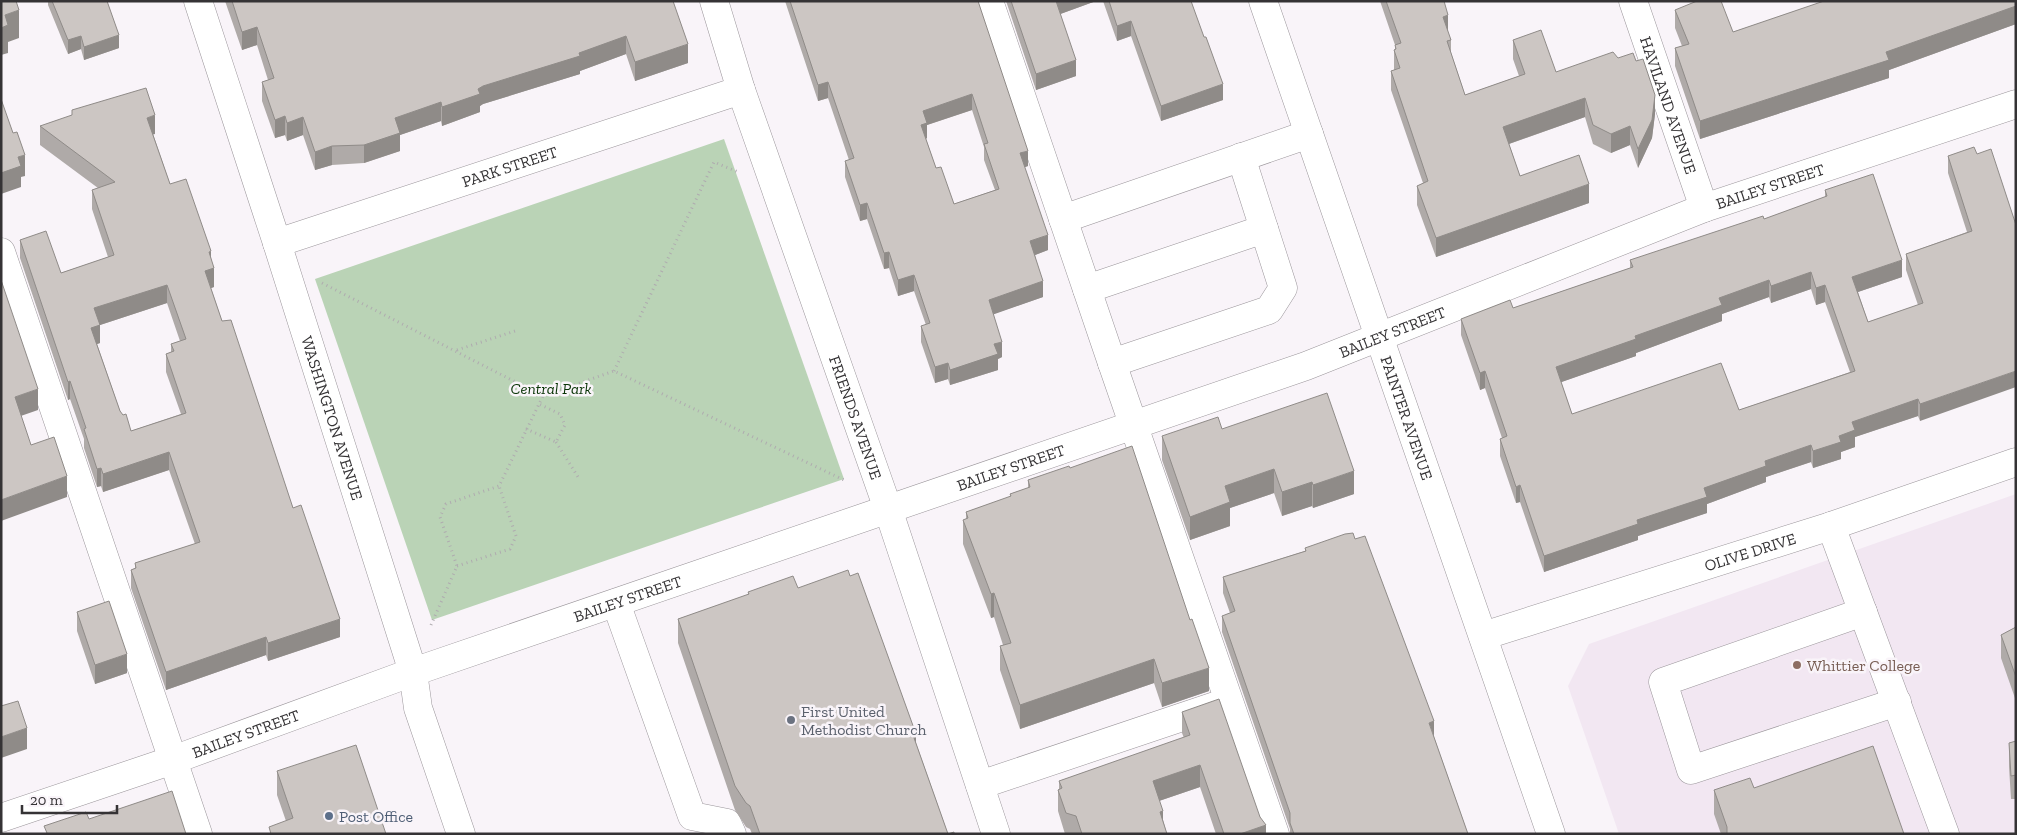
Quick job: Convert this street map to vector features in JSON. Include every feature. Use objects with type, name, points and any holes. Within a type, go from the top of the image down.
[{"type":"street","name":"FRIENDS AVENUE","points":[[714,1],[741,90],[888,509],[996,834]]},
{"type":"street","points":[[990,1],[1133,426],[1275,834]]},
{"type":"street","name":"PAINTER AVENUE","points":[[1263,1],[1551,834]]},
{"type":"street","name":"HAVILAND AVENUE","points":[[1633,1],[1704,208]]},
{"type":"street","name":"WASHINGTON AVENUE","points":[[206,4],[277,243],[413,672],[418,708],[461,834]]},
{"type":"street","name":"PARK STREET","points":[[277,243],[741,90]]},
{"type":"street","name":"BAILEY STREET","points":[[1,818],[173,760],[413,672],[1336,355],[1379,335],[1704,208],[2016,104]]},
{"type":"street","points":[[1063,219],[1309,134]]},
{"type":"street","points":[[1112,363],[1269,310],[1283,288],[1241,157]]},
{"type":"street","points":[[1087,289],[1264,229]]},
{"type":"street","points":[[1,252],[198,834]]},
{"type":"street","name":"OLIVE DRIVE","points":[[1482,636],[1832,526],[2016,462]]},
{"type":"street","points":[[1832,526],[1945,834]]},
{"type":"street","points":[[616,603],[692,816],[727,824],[732,834]]},
{"type":"street","points":[[1863,612],[1663,682],[1692,770],[1897,702]]},
{"type":"street","points":[[980,784],[1229,701]]},
{"type":"path","points":[[614,371],[714,162],[742,174],[739,165]]},
{"type":"path","points":[[315,279],[543,396]]},
{"type":"path","points":[[456,351],[515,331]]},
{"type":"path","points":[[429,628],[458,566],[440,517],[446,504],[498,486],[543,396],[614,371],[851,484]]},
{"type":"path","points":[[539,404],[560,414],[564,425],[556,442]]},
{"type":"path","points":[[526,429],[556,442],[578,476]]},
{"type":"path","points":[[458,566],[510,548],[516,536],[498,486]]},
{"type":"shaded area","name":"Whittier College","points":[[2016,494],[2016,834],[1619,834],[1568,686],[1589,644]]},
{"type":"green space","name":"Central Park","points":[[724,139],[844,479],[432,620],[315,279]]},
{"type":"building","points":[[1,1],[16,1],[19,10],[5,15],[8,25],[1,28]]},
{"type":"building","points":[[52,1],[107,1],[119,35],[84,47],[81,36],[68,40]]},
{"type":"building","points":[[232,1],[673,1],[688,44],[635,62],[626,36],[579,53],[580,56],[483,86],[478,89],[480,94],[442,107],[441,102],[395,118],[400,133],[364,145],[332,146],[315,152],[303,117],[287,123],[285,116],[275,120],[262,82],[274,78],[257,27],[242,32]]},
{"type":"building","points":[[790,1],[978,1],[1028,151],[1020,153],[1048,235],[1030,241],[1043,281],[989,300],[1002,342],[994,344],[998,354],[950,370],[948,363],[935,367],[921,326],[930,323],[914,275],[898,280],[889,252],[884,253],[867,203],[860,205],[845,161],[854,158],[828,82],[818,85]],"holes":[[[972,94],[988,143],[984,144],[999,189],[954,204],[941,167],[936,168],[921,125],[927,123],[923,111]]]},
{"type":"building","points":[[1011,1],[1056,1],[1076,60],[1036,74]]},
{"type":"building","points":[[1109,1],[1191,1],[1223,84],[1161,106],[1131,21],[1117,26]]},
{"type":"building","points":[[1386,1],[1444,1],[1448,15],[1443,17],[1451,40],[1447,41],[1465,95],[1525,74],[1513,40],[1541,30],[1556,72],[1613,52],[1618,58],[1633,53],[1636,61],[1643,59],[1655,95],[1652,120],[1638,149],[1630,126],[1611,134],[1593,125],[1585,98],[1503,127],[1520,176],[1579,155],[1589,184],[1436,238],[1417,186],[1428,181],[1391,71],[1400,68],[1394,50],[1396,49],[1395,45],[1401,43]]},
{"type":"building","points":[[1697,1],[1721,1],[1733,32],[1824,1],[2016,1],[2016,6],[1886,52],[1889,60],[1700,121],[1675,48],[1689,44],[1675,10]]},
{"type":"building","points":[[146,88],[155,115],[147,118],[170,184],[186,179],[211,251],[209,252],[214,268],[205,271],[222,321],[231,320],[293,508],[301,505],[340,619],[268,643],[266,637],[166,672],[131,570],[136,568],[135,563],[200,542],[169,452],[103,474],[101,468],[97,469],[84,429],[86,428],[70,381],[68,382],[20,240],[46,231],[61,273],[114,255],[92,190],[115,182],[40,126],[72,115],[72,110]],"holes":[[[167,285],[186,339],[171,344],[174,351],[166,354],[186,413],[131,431],[126,414],[123,415],[120,411],[91,328],[100,325],[94,308]]]},
{"type":"building","points":[[1,99],[13,133],[17,132],[25,155],[18,157],[21,166],[1,173]]},
{"type":"building","points":[[1974,147],[1977,154],[1991,149],[2016,225],[2016,371],[1920,404],[1918,399],[1852,422],[1855,430],[1839,436],[1841,442],[1813,451],[1811,445],[1765,461],[1766,466],[1704,488],[1707,497],[1637,520],[1638,524],[1544,556],[1520,485],[1516,487],[1500,439],[1507,436],[1485,371],[1480,373],[1461,319],[1510,300],[1513,308],[1633,267],[1630,260],[1763,216],[1764,219],[1827,196],[1825,190],[1873,174],[1902,260],[1852,277],[1868,322],[1923,303],[1906,254],[1972,231],[1948,156]],"holes":[[[1811,272],[1816,288],[1825,285],[1855,371],[1739,410],[1721,363],[1572,414],[1556,367],[1636,339],[1635,336],[1722,305],[1719,298],[1769,280],[1771,286]]]},
{"type":"building","points":[[1,280],[38,389],[15,397],[31,445],[54,437],[67,476],[1,500]]},
{"type":"building","points":[[1327,393],[1354,471],[1313,485],[1312,482],[1282,492],[1274,469],[1225,486],[1230,502],[1190,517],[1162,436],[1218,417],[1222,429]]},
{"type":"building","points":[[1132,446],[1190,620],[1192,619],[1209,668],[1162,683],[1154,659],[1020,705],[1000,646],[1011,643],[994,593],[991,594],[963,520],[968,518],[966,512],[1030,487],[1028,480],[1069,466],[1070,468]]},
{"type":"building","points":[[1353,533],[1355,539],[1365,536],[1434,721],[1429,723],[1468,834],[1294,834],[1290,823],[1290,813],[1222,616],[1235,611],[1223,577],[1306,551],[1305,548]]},
{"type":"building","points":[[848,570],[850,576],[858,573],[916,734],[913,735],[948,834],[760,834],[750,806],[735,786],[678,619],[793,576],[798,588]]},
{"type":"building","points":[[109,601],[127,654],[95,665],[77,612]]},
{"type":"building","points":[[2016,627],[2016,677],[2001,635]]},
{"type":"building","points":[[1219,699],[1260,817],[1266,825],[1240,834],[1224,834],[1200,765],[1153,781],[1163,811],[1160,812],[1167,834],[1082,834],[1076,816],[1066,813],[1058,790],[1062,788],[1059,781],[1190,735],[1182,712]]},
{"type":"building","points":[[18,701],[27,728],[1,737],[1,706]]},
{"type":"building","points":[[2016,741],[2016,775],[2011,776],[2009,743]]},
{"type":"building","name":"Post Office","points":[[356,745],[386,834],[271,834],[269,827],[293,818],[277,771]]},
{"type":"building","points":[[1873,746],[1904,834],[1727,834],[1727,827],[1714,790],[1750,778],[1754,788]]},
{"type":"building","points":[[172,791],[186,834],[44,834],[47,833],[44,826],[86,812],[89,819]]},
{"type":"place","name":"Whittier College","points":[[1797,665]]},
{"type":"place","name":"First United Methodist Church","points":[[791,720]]},
{"type":"place","name":"Post Office","points":[[329,816]]}]
